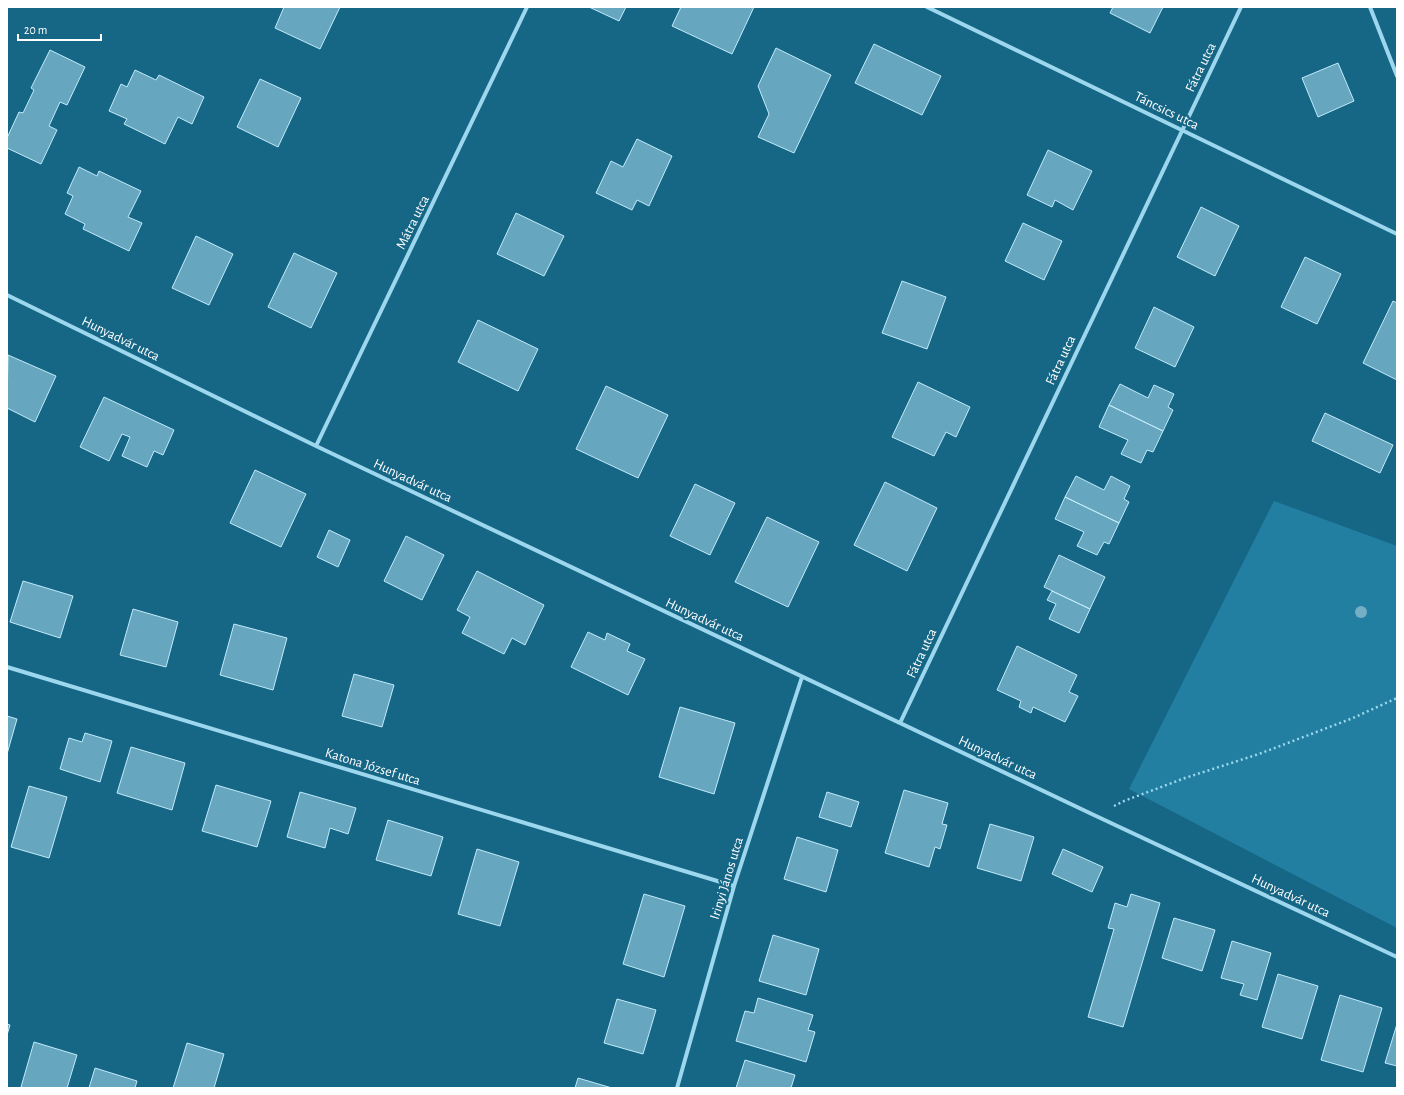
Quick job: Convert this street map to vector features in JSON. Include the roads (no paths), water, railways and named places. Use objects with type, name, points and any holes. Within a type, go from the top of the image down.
[{"type":"street","name":"Mátra utca","points":[[316,446],[527,7]]},
{"type":"street","name":"Táncsics utca","points":[[927,7],[1397,234]]},
{"type":"street","name":"Fátra utca","points":[[900,723],[1241,7]]},
{"type":"street","points":[[1370,7],[1397,76]]},
{"type":"street","name":"Hunyadvár utca","points":[[7,295],[316,446],[1397,957]]},
{"type":"street","name":"Katona József utca","points":[[7,667],[734,886]]},
{"type":"street","name":"Irinyi János utca","points":[[677,1088],[734,886],[802,677]]}]
